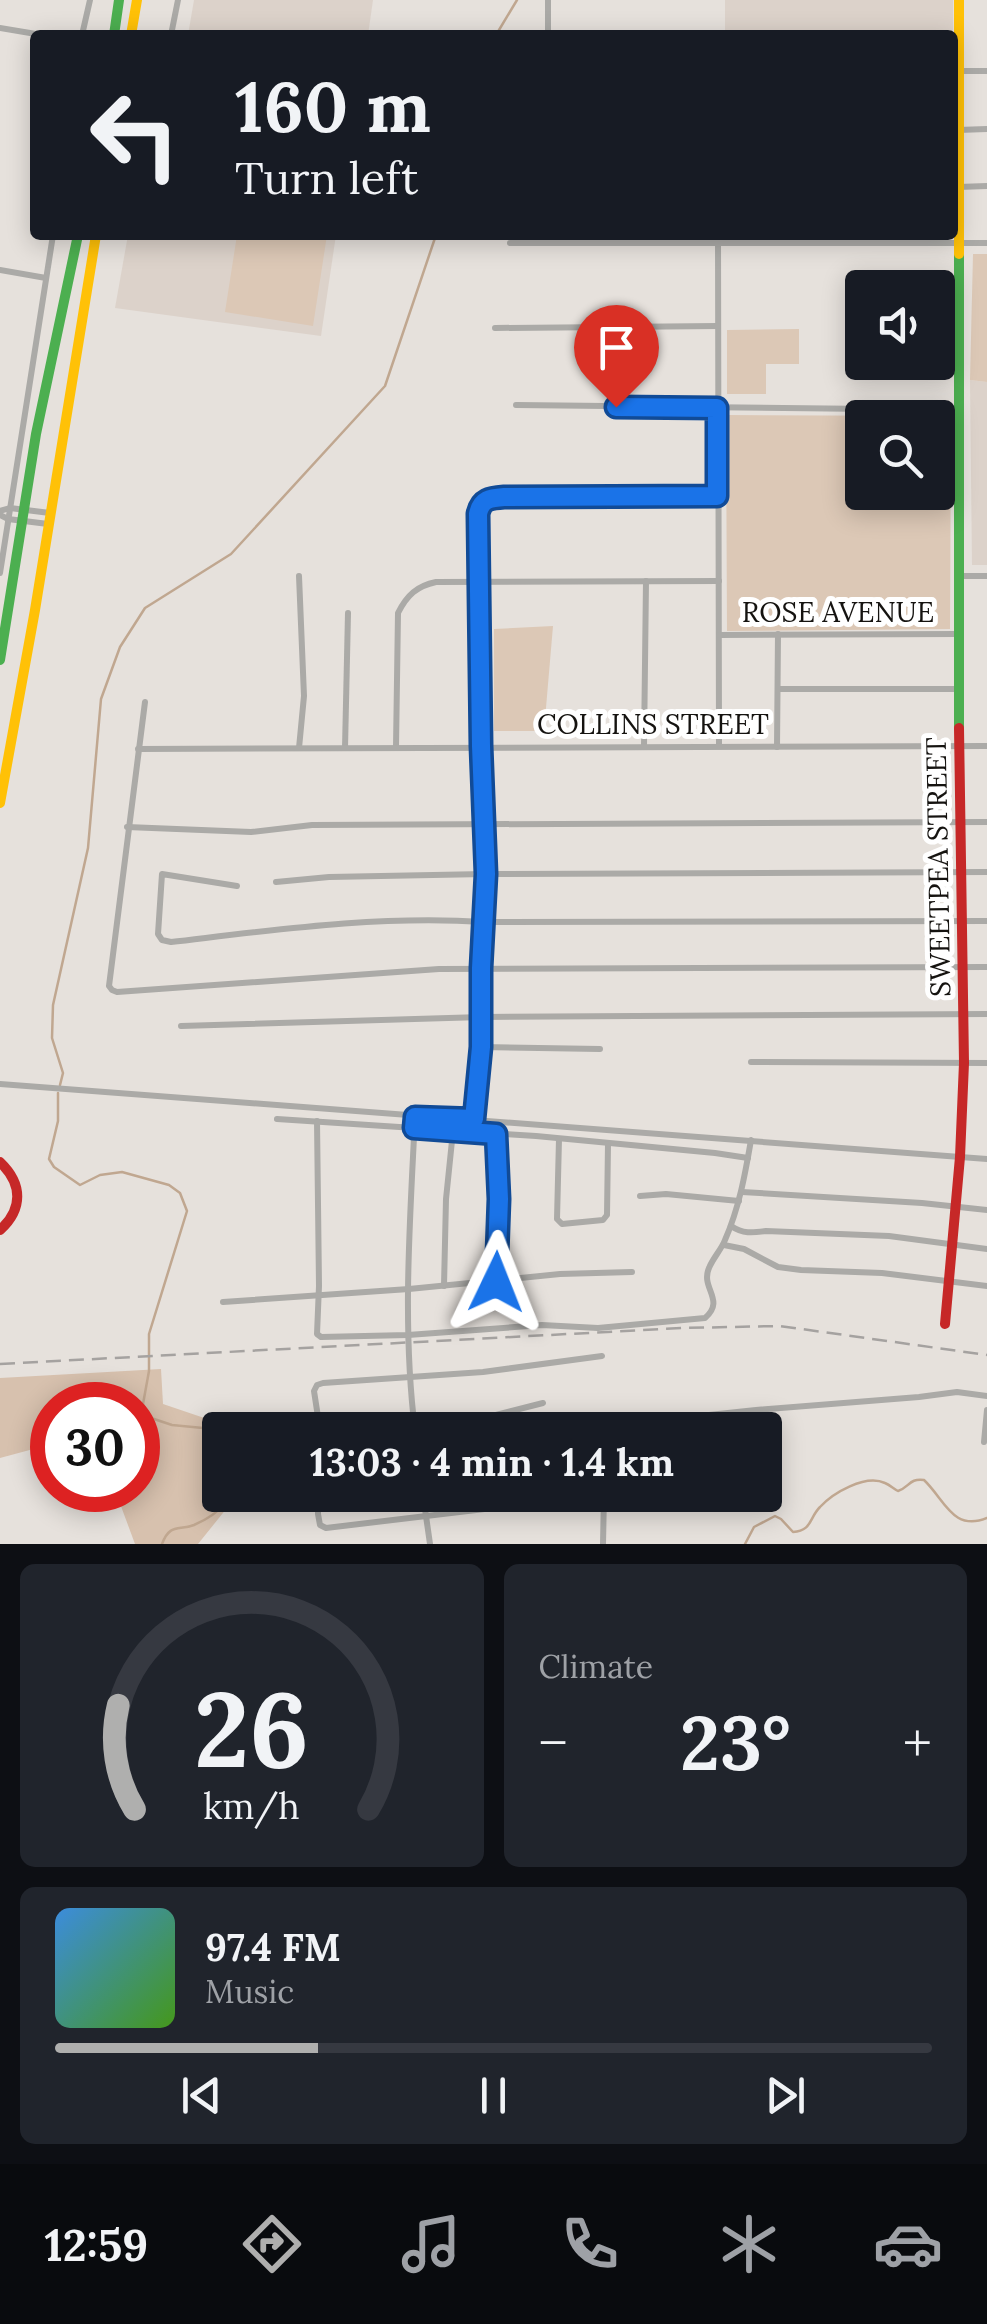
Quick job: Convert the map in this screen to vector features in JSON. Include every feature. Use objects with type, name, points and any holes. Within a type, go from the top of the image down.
[{"type":"street","points":[[83,30],[90,0]]},
{"type":"street","points":[[115,30],[120,0]]},
{"type":"street","points":[[134,30],[137,0]]},
{"type":"street","points":[[172,30],[178,0]]},
{"type":"street","points":[[548,0],[548,30]]},
{"type":"street","name":"SWEETPEA STREET","points":[[958,0],[958,130]]},
{"type":"street","points":[[0,28],[30,33]]},
{"type":"street","points":[[958,71],[987,71]]},
{"type":"street","points":[[958,130],[987,128]]},
{"type":"street","points":[[958,186],[987,186]]},
{"type":"street","points":[[0,573],[3,515],[10,508],[53,240]]},
{"type":"street","points":[[0,660],[36,434],[77,240]]},
{"type":"street","points":[[0,804],[95,240]]},
{"type":"street","points":[[510,243],[578,240]]},
{"type":"street","points":[[718,240],[718,746]]},
{"type":"street","points":[[814,240],[987,243]]},
{"type":"street","name":"SWEETPEA STREET","points":[[945,1324],[964,1064],[958,689],[958,240]]},
{"type":"street","points":[[0,270],[46,278]]},
{"type":"street","points":[[495,328],[718,326]]},
{"type":"street","points":[[516,406],[958,410]]},
{"type":"street","points":[[474,1119],[481,1047],[486,874],[481,746],[481,504],[504,497],[717,496]]},
{"type":"street","points":[[10,508],[23,515]]},
{"type":"street","points":[[3,515],[49,519]]},
{"type":"street","points":[[299,576],[304,696],[299,748]]},
{"type":"street","points":[[958,576],[987,576]]},
{"type":"street","points":[[644,746],[646,581]]},
{"type":"street","points":[[396,747],[396,628],[403,603],[418,586],[719,581]]},
{"type":"street","points":[[345,748],[348,613]]},
{"type":"street","points":[[776,747],[778,634]]},
{"type":"street","name":"ROSE AVENUE","points":[[719,635],[958,634]]},
{"type":"street","points":[[778,689],[958,689]]},
{"type":"street","points":[[144,702],[109,986],[117,992],[481,968],[987,967]]},
{"type":"street","name":"COLLINS STREET","points":[[138,749],[987,746]]},
{"type":"street","points":[[128,826],[252,832],[312,826],[987,822]]},
{"type":"street","points":[[276,882],[486,874],[987,872]]},
{"type":"street","points":[[237,886],[162,874],[158,934],[170,942],[322,924],[454,920],[987,920]]},
{"type":"street","points":[[181,1026],[482,1017],[987,1014]]},
{"type":"street","points":[[481,1047],[600,1050]]},
{"type":"street","points":[[751,1062],[987,1063]]},
{"type":"street","points":[[0,1084],[987,1159]]},
{"type":"street","points":[[413,1412],[408,1335],[415,1117]]},
{"type":"street","points":[[278,1119],[559,1139],[748,1158]]},
{"type":"street","points":[[316,1121],[316,1334],[321,1338],[542,1325],[598,1328],[704,1318],[714,1303],[708,1269],[724,1245],[739,1202],[751,1140]]},
{"type":"street","points":[[444,1286],[446,1198],[453,1131]]},
{"type":"street","points":[[496,1134],[496,1282]]},
{"type":"street","points":[[559,1139],[557,1218],[562,1224],[603,1220],[608,1215],[608,1144]]},
{"type":"street","points":[[0,1162],[14,1176],[19,1194],[15,1214],[0,1230]]},
{"type":"street","points":[[742,1192],[987,1210]]},
{"type":"street","points":[[640,1196],[666,1194],[739,1202]]},
{"type":"street","points":[[731,1225],[748,1234],[766,1231],[890,1236],[987,1249]]},
{"type":"street","points":[[724,1245],[744,1249],[778,1267],[882,1273],[987,1286]]},
{"type":"street","points":[[223,1302],[632,1272]]},
{"type":"street","points":[[317,1412],[314,1391],[317,1385],[483,1372],[602,1356]]},
{"type":"street","points":[[737,1412],[957,1392],[987,1396]]},
{"type":"street","points":[[508,1412],[543,1403]]},
{"type":"street","points":[[984,1442],[987,1410]]},
{"type":"street","points":[[318,1512],[320,1525],[326,1528],[465,1512]]},
{"type":"street","points":[[425,1512],[430,1544]]},
{"type":"street","points":[[602,1512],[603,1544]]},
{"type":"shaded area","points":[[194,0],[373,0],[369,30],[189,30]]},
{"type":"shaded area","points":[[725,0],[953,0],[953,30],[725,30]]},
{"type":"shaded area","points":[[127,240],[335,240],[321,336],[115,308]]},
{"type":"shaded area","points":[[236,240],[326,240],[313,326],[225,312]]},
{"type":"shaded area","points":[[973,254],[987,254],[987,382],[970,380]]},
{"type":"shaded area","points":[[799,329],[799,364],[766,364],[766,394],[727,394],[727,330]]},
{"type":"shaded area","points":[[970,380],[987,382],[987,565],[972,565]]},
{"type":"shaded area","points":[[726,415],[845,416],[845,510],[951,510],[950,629],[727,631]]},
{"type":"shaded area","points":[[553,626],[544,731],[494,731],[494,629]]},
{"type":"shaded area","points":[[161,1369],[163,1404],[202,1417],[202,1512],[224,1512],[198,1544],[135,1544],[123,1512],[160,1512],[160,1382],[30,1382],[30,1450],[0,1458],[0,1378]]},
{"type":"waterway","points":[[499,30],[517,0]]},
{"type":"waterway","points":[[60,1085],[63,1073],[52,1038],[53,1005],[88,848],[101,699],[120,647],[145,608],[231,554],[385,386],[434,240]]},
{"type":"waterway","points":[[58,1093],[58,1121],[49,1159],[54,1167],[80,1185],[100,1175],[122,1172],[169,1185],[180,1193],[187,1211],[149,1334],[149,1371],[143,1404],[148,1417],[172,1425],[202,1428]]},
{"type":"waterway","points":[[745,1544],[754,1527],[775,1516],[793,1532],[804,1529],[833,1496],[868,1481],[885,1483],[898,1491],[924,1480],[958,1517],[966,1521],[987,1518]]},
{"type":"waterway","points":[[162,1544],[171,1530],[194,1525],[216,1512]]},
{"type":"railway","points":[[0,1364],[780,1326],[987,1355]]},
{"type":"traffic: fast","points":[[115,30],[119,0]]},
{"type":"traffic: fast","points":[[0,660],[36,434],[77,240]]},
{"type":"traffic: fast","points":[[959,254],[959,728]]},
{"type":"traffic: slow","points":[[132,30],[137,0]]},
{"type":"traffic: slow","points":[[959,0],[959,254]]},
{"type":"traffic: slow","points":[[0,803],[95,240]]},
{"type":"traffic: jam","points":[[945,1324],[964,1063],[959,728]]},
{"type":"traffic: jam","points":[[0,1162],[13,1179],[17,1196],[13,1214],[0,1230]]},
{"type":"route","points":[[496,1282],[496,1134],[414,1128],[415,1117],[474,1119],[477,1099],[486,874],[478,514],[486,500],[504,497],[717,496],[717,408],[616,407]]}]
